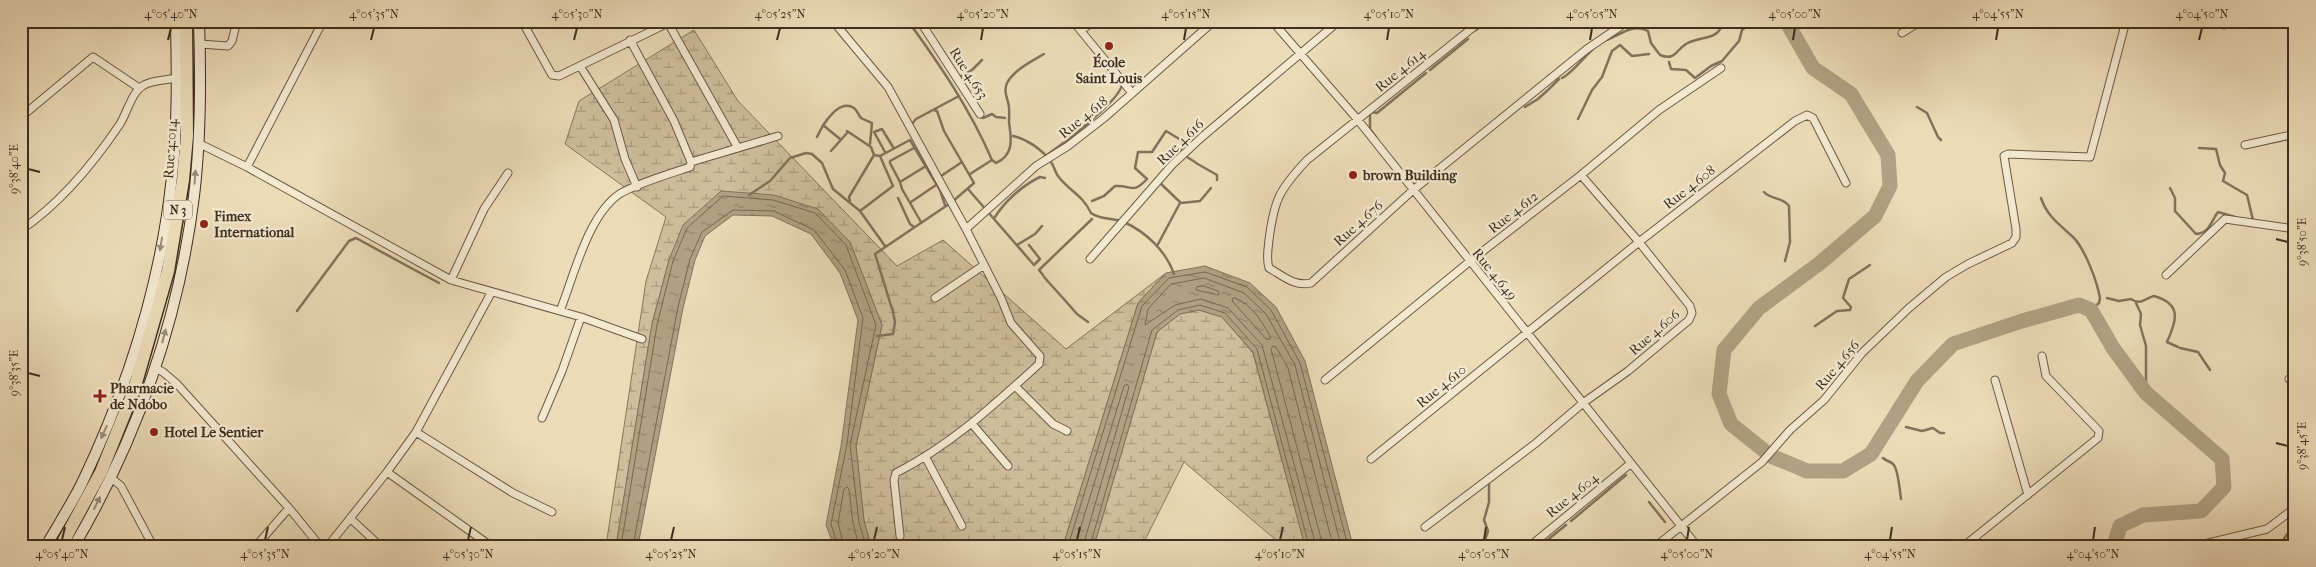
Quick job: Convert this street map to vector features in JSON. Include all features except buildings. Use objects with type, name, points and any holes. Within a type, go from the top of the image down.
[{"type":"highway","name":"Rue 4.014","points":[[61,546],[101,472],[133,393],[168,271],[183,180],[187,136],[186,21]]},
{"type":"main road","points":[[46,546],[81,484],[114,409],[144,321],[160,253],[172,178],[178,78],[176,21]]},
{"type":"main road","points":[[74,546],[110,477],[143,404],[155,368],[182,266],[194,196],[198,143],[199,21]]},
{"type":"street","points":[[200,44],[228,46],[232,42],[237,21]]},
{"type":"street","points":[[247,167],[323,21]]},
{"type":"street","points":[[522,21],[552,75],[559,76],[668,22],[738,148]]},
{"type":"street","points":[[833,21],[888,87],[966,230],[1011,323],[1040,356],[1039,364],[972,425],[926,458],[896,473],[900,536]]},
{"type":"street","name":"Rue 4.653","points":[[920,21],[980,114]]},
{"type":"street","points":[[1073,21],[1132,93]]},
{"type":"street","points":[[1081,30],[1093,21]]},
{"type":"street","name":"Rue 4.618","points":[[966,230],[1036,166],[1068,146],[1214,21]]},
{"type":"street","name":"Rue 4.649","points":[[1272,21],[1358,120],[1412,191],[1697,546]]},
{"type":"street","name":"Rue 4.616","points":[[1090,259],[1172,165],[1339,21]]},
{"type":"street","name":"Rue 4.614","points":[[1358,120],[1481,21]]},
{"type":"street","name":"Rue 4.676","points":[[1358,120],[1307,160],[1280,194],[1273,211],[1267,257],[1269,268],[1296,284],[1311,283],[1412,191],[1587,49],[1628,21]]},
{"type":"street","points":[[1902,33],[1921,21]]},
{"type":"street","name":"Rue 4.656","points":[[1656,546],[1762,462],[1824,400],[1862,353],[1909,308],[1946,277],[2012,243],[2016,237],[2016,229],[2004,156],[2017,154],[2090,157],[2126,21]]},
{"type":"street","points":[[560,311],[582,251],[600,216],[619,194],[690,167],[691,162],[674,122],[630,40]]},
{"type":"street","points":[[21,116],[93,58],[139,88]]},
{"type":"street","points":[[580,66],[614,120],[625,159],[637,187]]},
{"type":"street","name":"Rue 4.612","points":[[1325,380],[1469,262],[1581,175],[1658,110],[1721,68]]},
{"type":"street","points":[[21,230],[35,221],[68,191],[120,123],[139,88],[144,84],[178,78]]},
{"type":"street","name":"Rue 4.608","points":[[1527,332],[1773,136],[1807,115],[1813,118],[1846,183]]},
{"type":"street","points":[[2245,145],[2295,134]]},
{"type":"street","points":[[691,162],[778,136]]},
{"type":"street","points":[[198,143],[247,167],[451,280],[581,317],[642,339]]},
{"type":"street","points":[[451,280],[484,209],[508,173]]},
{"type":"street","points":[[1581,175],[1639,242]]},
{"type":"street","points":[[2166,275],[2225,219],[2295,229]]},
{"type":"street","name":"Rue 4.606","points":[[1583,403],[1620,377],[1689,320],[1692,313],[1690,306],[1639,242]]},
{"type":"street","points":[[935,298],[984,265]]},
{"type":"street","points":[[328,546],[416,432],[491,292]]},
{"type":"street","points":[[542,418],[562,371],[581,317]]},
{"type":"street","name":"Rue 4.610","points":[[1371,459],[1527,332]]},
{"type":"street","points":[[1964,546],[2098,438],[2100,434],[2046,376],[2042,356]]},
{"type":"street","points":[[155,368],[163,372],[176,384],[290,508],[320,546]]},
{"type":"street","points":[[1995,380],[2028,495]]},
{"type":"street","points":[[1015,386],[1053,424],[1067,432]]},
{"type":"street","points":[[1425,527],[1551,431],[1583,403]]},
{"type":"street","points":[[972,425],[1008,466]]},
{"type":"street","points":[[416,432],[513,493],[552,512]]},
{"type":"street","points":[[926,458],[962,526]]},
{"type":"street","name":"Rue 4.604","points":[[1530,546],[1630,464]]},
{"type":"street","points":[[387,472],[491,546]]},
{"type":"street","points":[[110,477],[121,486],[152,546]]},
{"type":"street","points":[[256,546],[290,508]]},
{"type":"street","points":[[2196,546],[2266,529],[2295,508]]},
{"type":"street","points":[[350,518],[380,546]]},
{"type":"green space","points":[[694,30],[738,101],[897,266],[943,240],[1066,349],[1166,273],[1138,303],[1063,546],[871,546],[864,521],[856,446],[882,325],[850,242],[721,191],[669,260],[652,324],[616,546],[606,546],[646,281],[666,217],[565,144],[579,101]]},
{"type":"green space","points":[[1199,310],[1222,317],[1253,353],[1305,546],[1283,546],[1184,462],[1142,546],[1094,546],[1157,332],[1180,314]]},
{"type":"water","points":[[721,191],[774,195],[818,209],[850,242],[882,325],[856,446],[864,521],[871,546],[834,546],[826,525],[841,446],[858,320],[840,273],[811,234],[772,216],[733,215],[705,236],[695,260],[683,308],[638,546],[616,546],[652,324],[669,260],[683,225]]},
{"type":"water","points":[[1205,266],[1250,283],[1276,307],[1305,361],[1353,546],[1305,546],[1253,352],[1222,317],[1199,310],[1180,314],[1157,332],[1094,546],[1063,546],[1138,303],[1166,273]]},
{"type":"waterway","points":[[908,21],[954,88],[992,160]]},
{"type":"waterway","points":[[1603,41],[1631,29],[1642,29],[1648,31],[1651,43],[1660,55],[1669,57],[1686,44],[1718,32],[1724,21]]},
{"type":"waterway","points":[[1669,62],[1671,69],[1686,70],[1695,78],[1711,66],[1722,61],[1739,41],[1742,30],[1754,21]]},
{"type":"waterway","points":[[1786,21],[1813,68],[1851,94],[1888,155],[1890,186],[1875,216],[1820,263],[1759,308],[1724,350],[1719,394],[1731,424],[1771,456],[1807,471],[1843,471],[1871,454],[1917,381],[1953,344],[2022,321],[2079,305],[2091,310],[2113,348],[2146,393],[2222,459],[2224,487],[2201,511],[2143,515],[2120,526],[2114,546]]},
{"type":"waterway","points":[[1476,30],[1485,23]]},
{"type":"waterway","points":[[1430,70],[1468,39]]},
{"type":"waterway","points":[[1578,119],[1592,90],[1602,77],[1612,51],[1620,45],[1632,56],[1649,54]]},
{"type":"waterway","points":[[1562,78],[1574,69],[1593,49]]},
{"type":"waterway","points":[[970,174],[992,160],[996,163],[1002,160],[1006,155],[1011,139],[1009,107],[1005,90],[1007,83],[1019,70],[1044,54]]},
{"type":"waterway","points":[[960,80],[961,76],[972,70],[982,60]]},
{"type":"waterway","points":[[1376,137],[1370,129],[1370,114],[1372,112],[1377,113],[1426,73]]},
{"type":"waterway","points":[[1549,89],[1559,79]]},
{"type":"waterway","points":[[1048,154],[1102,111],[1119,91],[1122,84]]},
{"type":"waterway","points":[[1539,98],[1548,90]]},
{"type":"waterway","points":[[911,125],[916,119],[959,96]]},
{"type":"waterway","points":[[1525,107],[1538,99]]},
{"type":"waterway","points":[[817,137],[831,115],[842,107],[848,106],[854,108],[861,118],[872,123],[870,144]]},
{"type":"waterway","points":[[1917,107],[1927,113],[1941,140]]},
{"type":"waterway","points":[[877,336],[893,334],[895,322],[875,254],[952,202],[974,183],[944,131],[937,111],[934,110]]},
{"type":"waterway","points":[[978,116],[983,118],[992,114],[996,117],[1005,118]]},
{"type":"waterway","points":[[823,125],[840,139]]},
{"type":"waterway","points":[[885,152],[874,132],[882,129],[893,147]]},
{"type":"waterway","points":[[847,131],[871,147],[874,155]]},
{"type":"waterway","points":[[1092,201],[1104,196],[1115,186],[1135,188],[1142,184],[1147,179],[1135,168],[1138,152],[1152,152],[1166,131],[1186,143],[1175,158]]},
{"type":"waterway","points":[[831,151],[847,133]]},
{"type":"waterway","points":[[1013,136],[1029,142],[1044,153],[1058,176],[1084,201],[1091,213],[1099,217],[1124,222],[1140,231],[1160,250],[1174,274]]},
{"type":"waterway","points":[[874,155],[880,156],[910,140],[940,190],[945,205]]},
{"type":"waterway","points":[[914,148],[890,161],[890,163],[921,222]]},
{"type":"waterway","points":[[2199,148],[2216,149],[2220,165],[2225,173],[2223,181],[2247,195],[2253,220]]},
{"type":"waterway","points":[[749,195],[770,181],[790,158],[806,153],[812,154],[822,163],[833,189],[860,211],[885,246]]},
{"type":"waterway","points":[[850,201],[849,197],[874,155]]},
{"type":"waterway","points":[[860,211],[893,186],[880,156]]},
{"type":"waterway","points":[[1187,157],[1195,162]]},
{"type":"waterway","points":[[941,176],[962,162]]},
{"type":"waterway","points":[[1196,163],[1217,175],[1217,180]]},
{"type":"waterway","points":[[900,182],[926,166]]},
{"type":"waterway","points":[[995,217],[1009,199],[1021,189],[1040,177],[1045,178]]},
{"type":"waterway","points":[[1159,182],[1181,203],[1200,201],[1211,188]]},
{"type":"waterway","points":[[911,202],[936,185]]},
{"type":"waterway","points":[[2170,188],[2175,198],[2175,211],[2196,234],[2207,229],[2218,212],[2235,217]]},
{"type":"waterway","points":[[968,189],[1034,265],[1040,259],[1029,245]]},
{"type":"waterway","points":[[1764,192],[1767,195],[1784,201],[1789,206],[1790,242],[1785,261]]},
{"type":"waterway","points":[[898,198],[910,224],[914,227]]},
{"type":"waterway","points":[[2041,198],[2050,215],[2077,242],[2090,266],[2100,298],[2099,303],[2091,310]]},
{"type":"waterway","points":[[1157,246],[1180,203]]},
{"type":"waterway","points":[[1043,275],[1039,270],[1092,219]]},
{"type":"waterway","points":[[1017,245],[1035,234],[1042,226]]},
{"type":"waterway","points":[[297,311],[349,241],[356,238],[411,268]]},
{"type":"waterway","points":[[1815,326],[1837,311],[1850,310],[1851,307],[1843,298],[1849,279],[1870,265]]},
{"type":"waterway","points":[[411,268],[439,283]]},
{"type":"waterway","points":[[1044,277],[1061,296]]},
{"type":"waterway","points":[[2107,298],[2119,301],[2131,299],[2140,302],[2154,296],[2169,303],[2173,308],[2175,320],[2167,342],[2178,347]]},
{"type":"waterway","points":[[1062,297],[1077,314],[1088,322]]},
{"type":"waterway","points":[[2136,303],[2141,314],[2140,325],[2146,346],[2146,393]]},
{"type":"waterway","points":[[2180,348],[2198,352],[2210,370]]},
{"type":"waterway","points":[[1906,427],[1922,431],[1933,428],[1940,433],[1944,433]]},
{"type":"waterway","points":[[1883,458],[1895,466],[1901,499]]},
{"type":"waterway","points":[[1571,521],[1626,475]]},
{"type":"waterway","points":[[1483,546],[1488,531],[1484,520],[1489,502],[1489,482]]},
{"type":"waterway","points":[[1649,502],[1665,522]]},
{"type":"waterway","points":[[2279,546],[2288,533],[2295,516]]},
{"type":"waterway","points":[[1540,546],[1566,525]]},
{"type":"place","name":"École Saint Louis","points":[[1109,46]]},
{"type":"place","name":"brown Building","points":[[1353,175]]},
{"type":"place","name":"Fimex International","points":[[204,224]]},
{"type":"place","name":"Pharmacie de Ndobo","points":[[100,396]]},
{"type":"place","name":"Hotel Le Sentier","points":[[154,432]]}]
